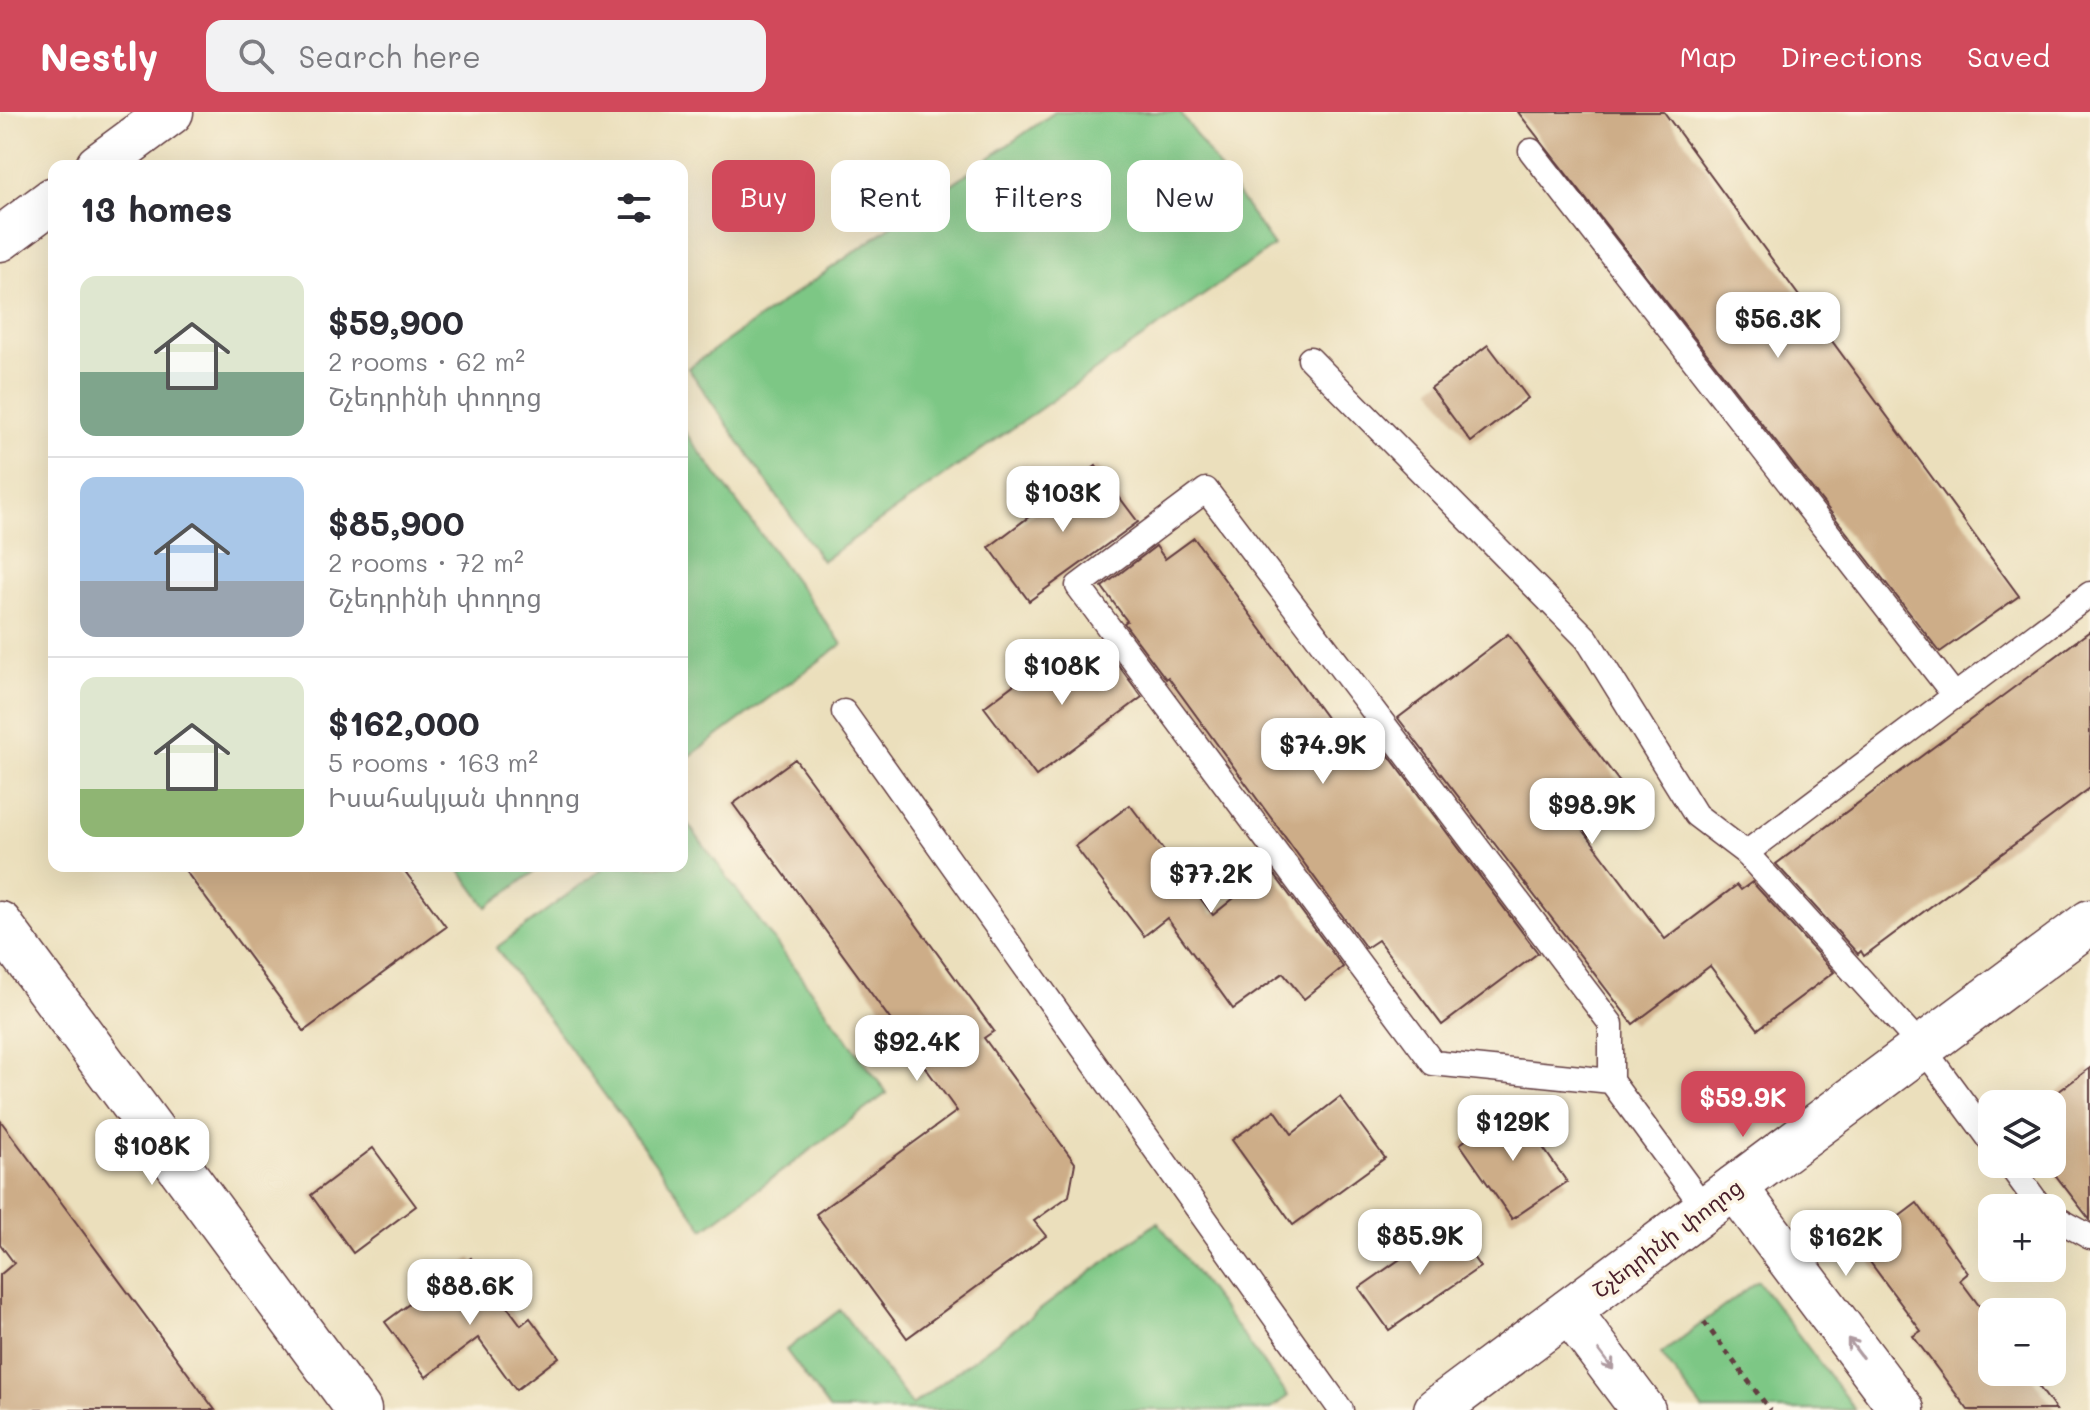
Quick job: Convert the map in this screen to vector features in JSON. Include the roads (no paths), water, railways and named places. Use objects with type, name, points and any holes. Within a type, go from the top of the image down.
[{"type":"street","points":[[106,160],[171,112]]},
{"type":"street","points":[[0,239],[48,203]]},
{"type":"street","name":"Շչեդրինի փողոց","points":[[1436,1410],[2090,922]]},
{"type":"street","points":[[0,924],[359,1410]]},
{"type":"street","points":[[1720,1198],[1902,1410]]},
{"type":"street","points":[[1569,1311],[1643,1410]]},
{"type":"lane","points":[[1531,151],[1955,696]]},
{"type":"lane","points":[[1310,359],[1587,639],[1696,815],[1746,853],[1922,1047],[1978,1123]]},
{"type":"lane","points":[[1611,1081],[1611,1024],[1206,490],[1078,586],[1433,1063],[1611,1081],[1720,1198]]},
{"type":"lane","points":[[1746,853],[2090,594]]},
{"type":"lane","points":[[844,712],[1341,1410]]},
{"type":"lane","points":[[2066,1224],[2090,1237]]}]
